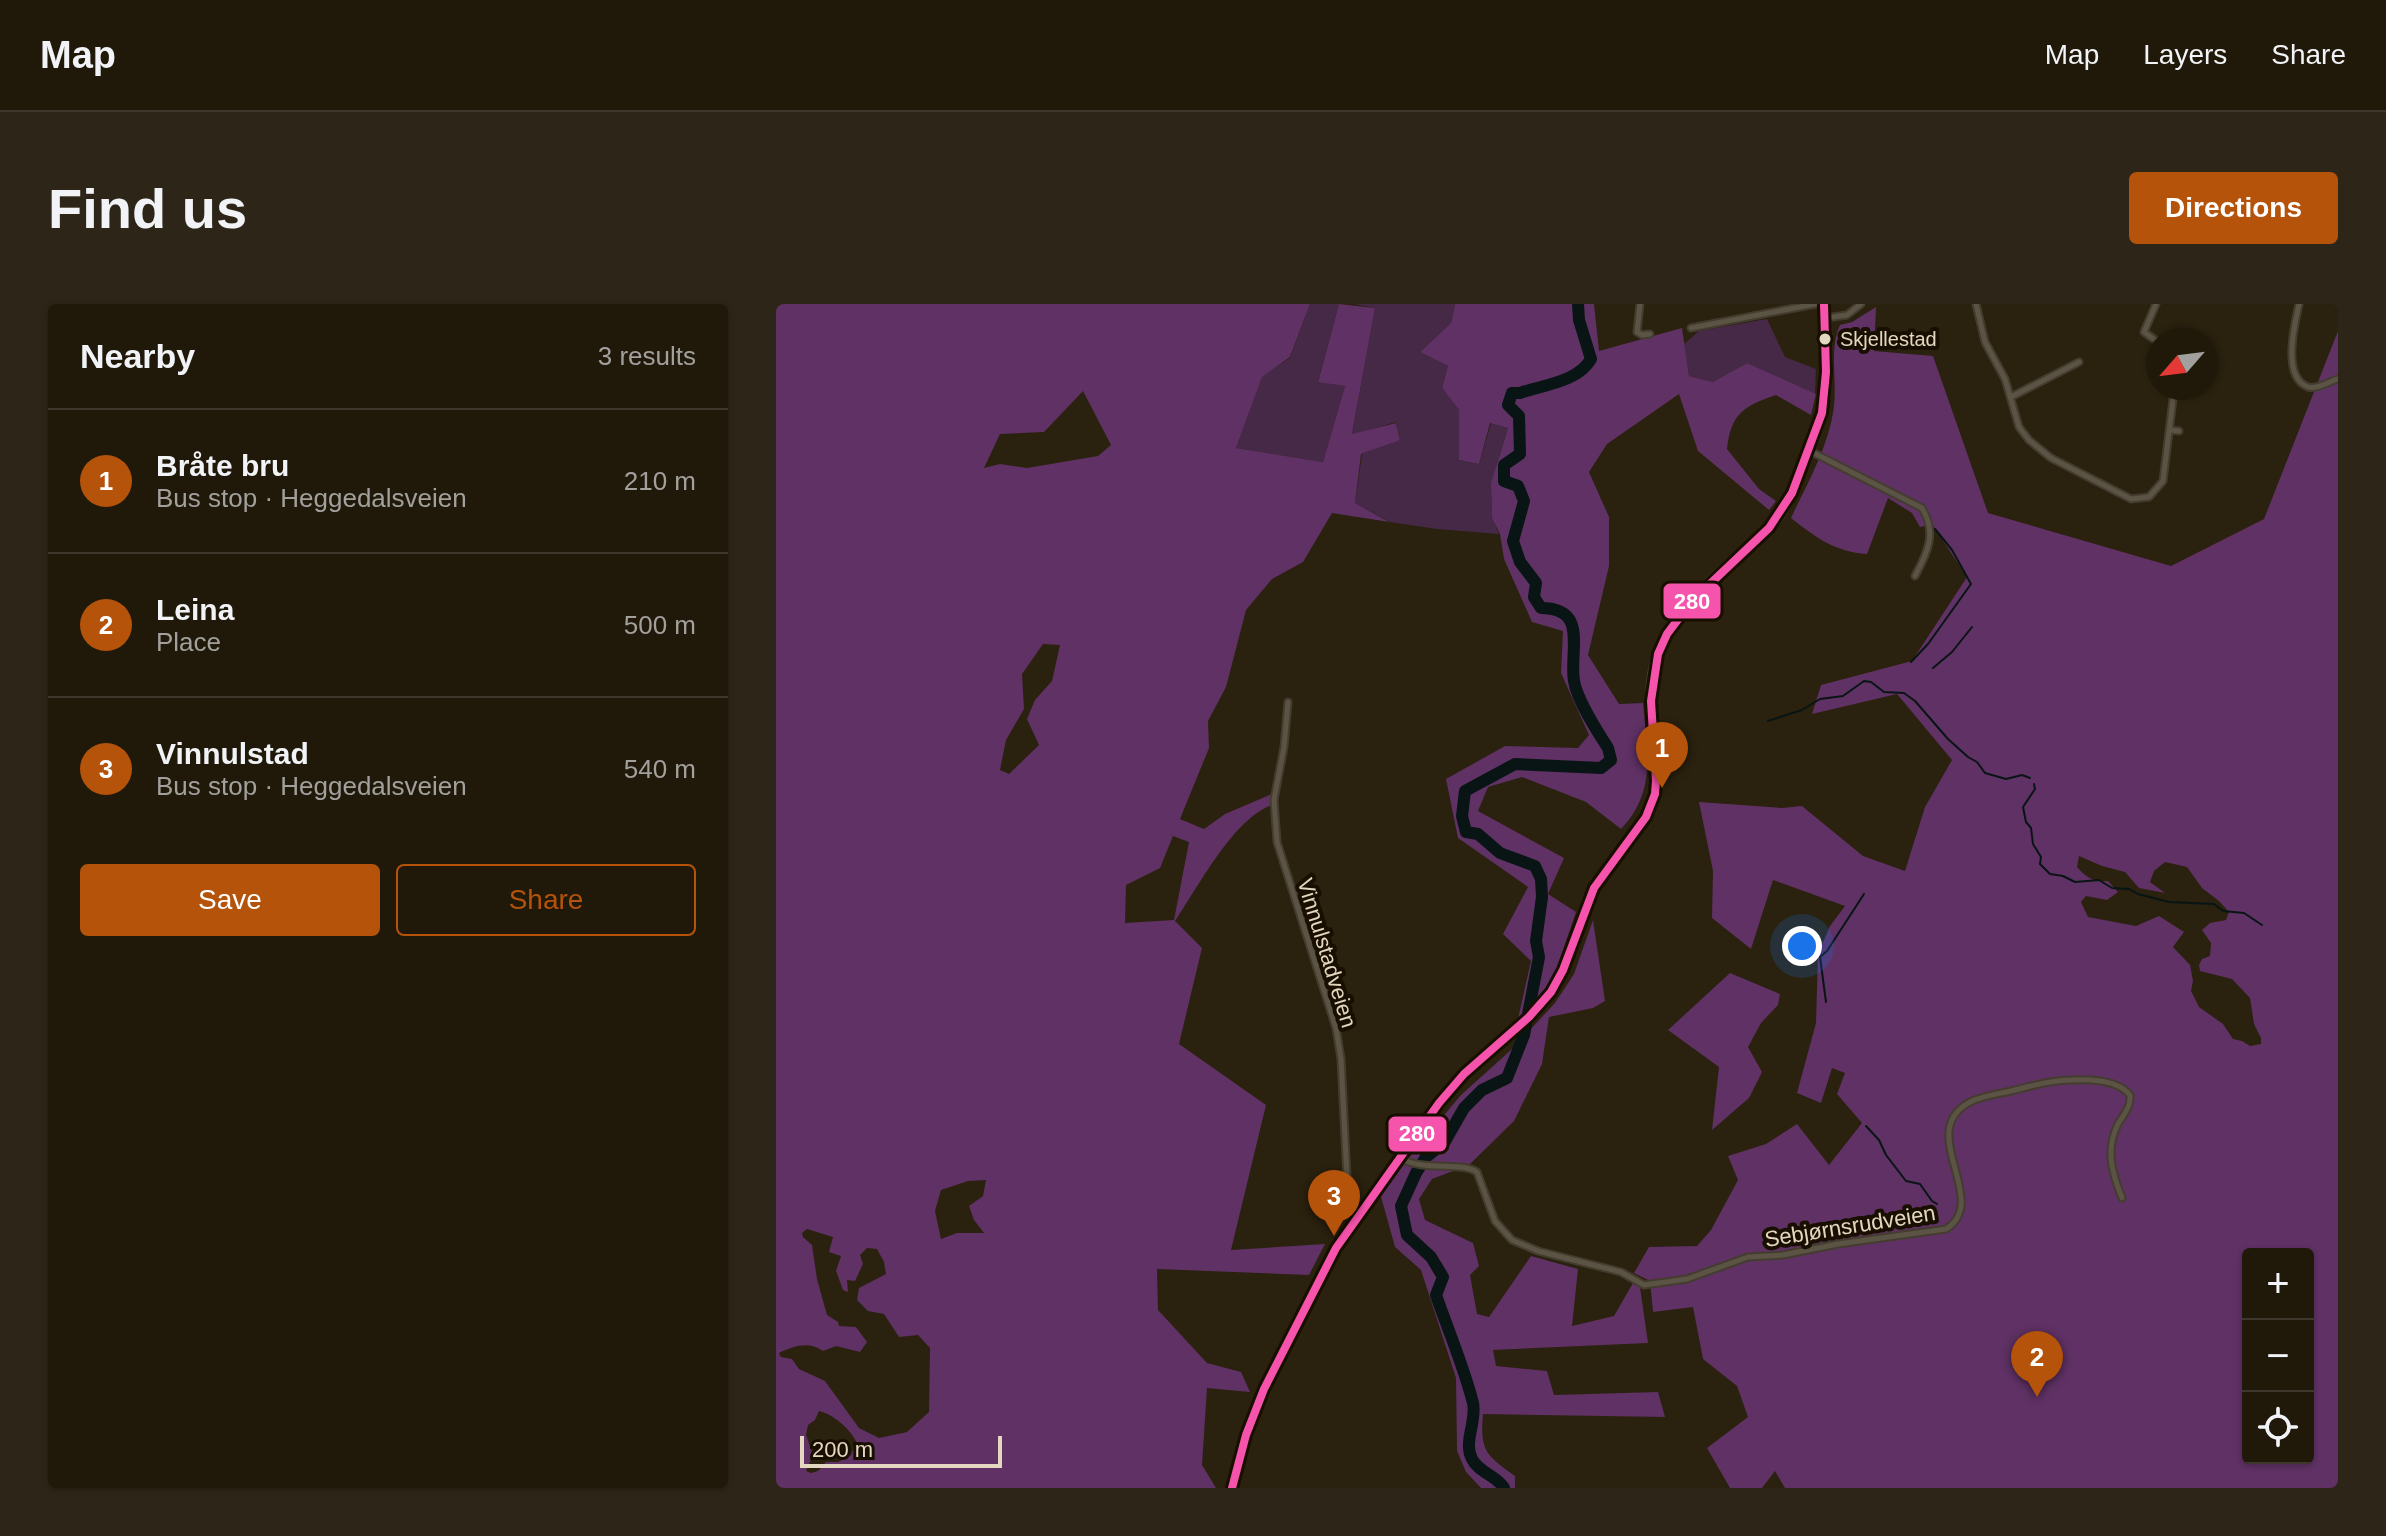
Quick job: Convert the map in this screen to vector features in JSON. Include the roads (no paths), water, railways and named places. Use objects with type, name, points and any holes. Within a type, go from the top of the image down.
[{"type":"main road","points":[[1232,1488],[1241,1448],[1264,1389],[1323,1270],[1358,1213],[1450,1089],[1529,1017],[1558,982],[1582,914],[1601,876],[1640,827],[1650,808],[1656,781],[1651,690],[1655,665],[1665,637],[1690,602],[1777,518],[1792,492],[1816,434],[1825,395],[1824,304]]},
{"type":"street","points":[[1640,304],[1637,332],[1650,334]]},
{"type":"street","points":[[1691,328],[1815,304]]},
{"type":"street","points":[[1825,319],[1847,315],[1861,304]]},
{"type":"street","points":[[1976,304],[1985,342],[2011,397],[2019,427],[2035,446],[2131,499],[2149,497],[2163,481],[2173,400]]},
{"type":"street","points":[[2146,333],[2156,304]]},
{"type":"street","points":[[2299,304],[2290,352],[2301,381],[2308,387],[2315,387],[2338,379]]},
{"type":"street","points":[[2011,397],[2079,362]]},
{"type":"street","points":[[2170,430],[2179,431]]},
{"type":"street","points":[[1809,450],[1922,508],[1931,529],[1931,538],[1915,576]]},
{"type":"street","name":"Vinnulstadveien","points":[[1288,702],[1284,747],[1274,800],[1277,842],[1336,1028],[1341,1059],[1348,1197],[1358,1213]]},
{"type":"street","name":"Sebjørnsrudveien","points":[[1399,1158],[1425,1168],[1465,1168],[1477,1172],[1495,1221],[1512,1240],[1523,1246],[1621,1272],[1644,1285],[1668,1283],[1704,1275],[1748,1257],[1783,1255],[1946,1229],[1958,1218],[1961,1205],[1960,1186],[1948,1139],[1955,1114],[1971,1101],[1988,1096],[2080,1080],[2120,1085],[2130,1095],[2129,1106],[2112,1138],[2110,1153],[2122,1198]]},
{"type":"waterway","points":[[1504,1488],[1472,1459],[1469,1446],[1473,1403],[1436,1295],[1443,1277],[1431,1257],[1407,1235],[1401,1206],[1426,1157],[1444,1143],[1464,1108],[1482,1090],[1507,1078],[1524,1035],[1539,957],[1536,941],[1542,897],[1541,879],[1535,866],[1500,853],[1478,834],[1466,832],[1462,816],[1465,791],[1515,764],[1601,768],[1611,760],[1608,748],[1576,689],[1571,623],[1566,615],[1541,608],[1534,597],[1536,583],[1520,562],[1513,541],[1524,501],[1518,486],[1504,481],[1504,465],[1520,454],[1519,416],[1508,405],[1512,393],[1569,378],[1591,359],[1579,320],[1578,304]]},
{"type":"waterway","points":[[1911,662],[1928,644],[1971,584],[1952,550],[1935,529]]},
{"type":"waterway","points":[[1933,668],[1952,652],[1972,627]]},
{"type":"waterway","points":[[1768,721],[1802,710],[1820,699],[1843,696],[1864,681],[1871,682],[1884,692],[1904,693],[1915,701],[1948,739],[1977,762],[1985,773],[2006,779],[2022,775],[2030,778]]},
{"type":"waterway","points":[[2034,784],[2035,789],[2023,807],[2033,844],[2041,857],[2040,864],[2050,874],[2075,882],[2099,880],[2112,888],[2129,889],[2169,902],[2214,904],[2223,911],[2244,913],[2262,925]]},
{"type":"waterway","points":[[1826,1002],[1820,957],[1864,894]]},
{"type":"waterway","points":[[1866,1126],[1906,1181],[1920,1184],[1937,1204]]},
{"type":"place","name":"Skjellestad","points":[[1825,339]]},
{"type":"place","name":"Bråte bru","points":[[1662,788]]},
{"type":"place","name":"Vinnulstad","points":[[1334,1236]]},
{"type":"place","name":"Leina","points":[[2037,1397]]}]
